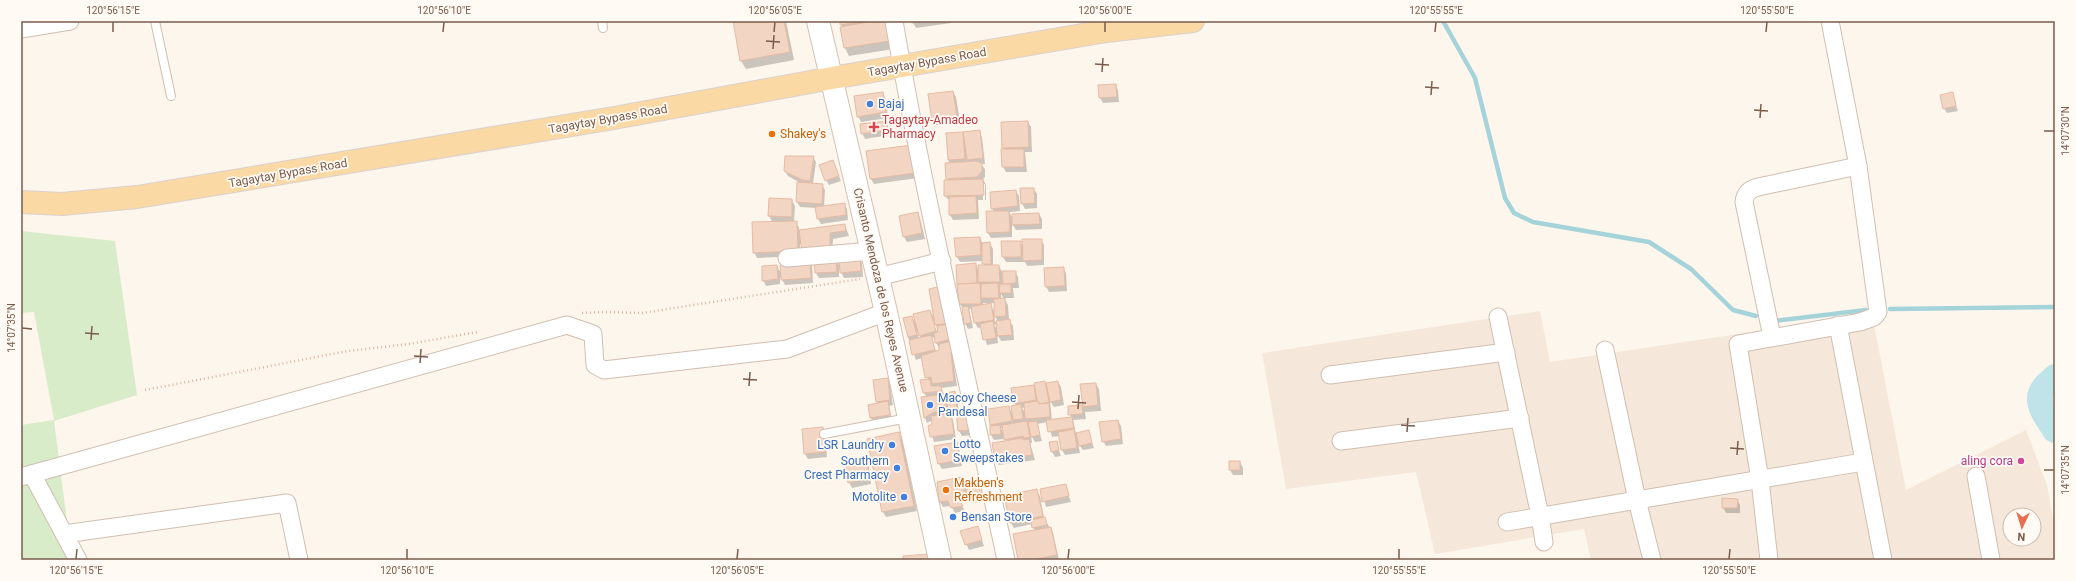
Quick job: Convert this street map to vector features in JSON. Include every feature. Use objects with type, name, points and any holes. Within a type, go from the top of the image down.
[{"type":"main road","name":"Crisanto Mendoza de los Reyes Avenue","points":[[818,21],[873,251],[940,560]]},
{"type":"main road","name":"Tagaytay Bypass Road","points":[[21,202],[62,204],[137,197],[614,118],[902,66],[1106,32],[1193,21]]},
{"type":"street","points":[[21,29],[70,21]]},
{"type":"street","points":[[894,21],[942,261],[1006,560]]},
{"type":"street","points":[[1769,560],[1760,480],[1738,344],[1869,319],[1874,317],[1878,312],[1858,166],[1830,21]]},
{"type":"street","points":[[1772,337],[1744,202],[1745,195],[1750,190],[1758,187],[1858,166]]},
{"type":"street","points":[[787,258],[873,251]]},
{"type":"street","points":[[878,277],[942,261]]},
{"type":"street","points":[[78,560],[64,534],[27,476],[567,325],[594,334],[595,365],[604,370],[787,349],[886,312]]},
{"type":"street","points":[[1498,317],[1520,418],[1544,542]]},
{"type":"street","points":[[1838,325],[1863,462],[1883,560]]},
{"type":"street","points":[[1605,350],[1637,500],[1652,560]]},
{"type":"street","points":[[1330,375],[1506,352]]},
{"type":"street","points":[[1341,441],[1520,418]]},
{"type":"street","points":[[1506,522],[1863,462]]},
{"type":"street","points":[[1976,476],[1991,560]]},
{"type":"street","points":[[64,534],[287,503],[299,560]]},
{"type":"lane","points":[[155,21],[171,96]]},
{"type":"lane","points":[[824,434],[910,417]]},
{"type":"shaded area","points":[[1540,311],[1550,362],[1872,314],[1906,490],[2026,430],[2047,485],[2055,529],[2055,560],[1591,560],[1584,529],[1435,554],[1416,472],[1286,489],[1262,353]]},
{"type":"green space","points":[[21,231],[115,241],[137,395],[54,421],[72,560],[21,560],[21,425],[54,420],[34,312],[21,313]]},
{"type":"building","points":[[733,21],[784,21],[790,52],[740,61]]},
{"type":"building","points":[[840,21],[866,21],[840,25]]},
{"type":"building","points":[[874,21],[887,21],[890,41],[844,48],[840,27]]},
{"type":"building","points":[[911,21],[927,21],[912,23]]},
{"type":"building","points":[[1116,84],[1117,97],[1099,98],[1098,85]]},
{"type":"building","points":[[953,91],[957,117],[932,121],[928,94]]},
{"type":"building","name":"Bajaj","points":[[883,92],[886,112],[857,117],[854,96]]},
{"type":"building","points":[[1953,92],[1956,106],[1943,109],[1940,95]]},
{"type":"building","name":"Tagaytay-Amadeo Pharmacy","points":[[887,121],[888,130],[861,134],[860,124]]},
{"type":"building","points":[[1028,121],[1029,147],[1002,148],[1001,122]]},
{"type":"building","points":[[980,130],[983,158],[967,160],[963,132]]},
{"type":"building","points":[[963,132],[965,159],[948,160],[946,133]]},
{"type":"building","points":[[912,145],[916,173],[870,179],[866,151]]},
{"type":"building","points":[[1001,149],[1024,149],[1024,167],[1002,167]]},
{"type":"building","points":[[785,156],[814,156],[810,181],[802,180],[784,171]]},
{"type":"building","points":[[833,160],[839,176],[825,181],[819,165]]},
{"type":"building","points":[[976,161],[982,163],[982,171],[977,177],[946,179],[945,163]]},
{"type":"building","points":[[983,179],[984,195],[944,196],[944,180]]},
{"type":"building","points":[[797,182],[823,184],[822,204],[796,202]]},
{"type":"building","points":[[1020,188],[1034,188],[1035,203],[1021,204]]},
{"type":"building","points":[[1016,190],[1018,206],[991,209],[990,192]]},
{"type":"building","points":[[976,196],[977,213],[949,215],[949,197]]},
{"type":"building","points":[[769,198],[792,199],[792,217],[768,216]]},
{"type":"building","points":[[845,203],[846,215],[817,219],[815,207]]},
{"type":"building","points":[[986,211],[1009,211],[1010,232],[987,233]]},
{"type":"building","points":[[918,212],[922,233],[903,237],[899,216]]},
{"type":"building","points":[[1039,213],[1040,224],[1012,225],[1012,214]]},
{"type":"building","points":[[797,221],[798,251],[753,253],[752,222]]},
{"type":"building","points":[[845,224],[846,231],[830,233],[830,250],[802,253],[799,230]]},
{"type":"building","points":[[980,237],[981,255],[956,257],[954,238]]},
{"type":"building","points":[[1022,239],[1042,239],[1042,260],[1023,261]]},
{"type":"building","points":[[1001,241],[1021,241],[1021,257],[1002,257]]},
{"type":"building","points":[[990,242],[991,264],[982,264],[982,243]]},
{"type":"building","points":[[860,257],[861,271],[840,273],[839,258]]},
{"type":"building","points":[[810,259],[811,278],[781,280],[780,261]]},
{"type":"building","points":[[836,259],[837,272],[815,273],[814,260]]},
{"type":"building","points":[[976,263],[977,283],[957,284],[956,265]]},
{"type":"building","points":[[777,265],[778,279],[762,281],[762,266]]},
{"type":"building","points":[[978,265],[999,265],[1000,282],[978,282]]},
{"type":"building","points":[[1064,267],[1065,286],[1045,287],[1044,268]]},
{"type":"building","points":[[1002,271],[1016,271],[1016,283],[1003,284]]},
{"type":"building","points":[[980,283],[981,304],[959,304],[957,284]]},
{"type":"building","points":[[998,283],[999,298],[981,298],[981,284]]},
{"type":"building","points":[[1000,284],[1011,284],[1011,293],[999,293]]},
{"type":"building","points":[[942,286],[949,323],[935,325],[929,289]]},
{"type":"building","points":[[1005,298],[1006,316],[994,317],[994,299]]},
{"type":"building","points":[[991,303],[994,320],[974,323],[971,307]]},
{"type":"building","points":[[968,306],[971,323],[964,324],[962,307]]},
{"type":"building","points":[[930,310],[936,331],[919,336],[913,314]]},
{"type":"building","points":[[912,316],[917,335],[908,337],[903,318]]},
{"type":"building","points":[[1010,319],[1012,335],[997,336],[996,321]]},
{"type":"building","points":[[993,321],[996,338],[983,340],[980,324]]},
{"type":"building","points":[[949,324],[951,339],[935,343],[934,333],[938,332],[937,326]]},
{"type":"building","points":[[931,335],[935,350],[912,355],[909,340]]},
{"type":"building","points":[[952,341],[955,352],[951,353],[954,381],[932,384],[931,377],[925,378],[921,356],[939,350],[939,344]]},
{"type":"building","points":[[888,378],[890,400],[876,402],[873,380]]},
{"type":"building","points":[[930,379],[931,386],[941,386],[942,391],[923,393],[920,380]]},
{"type":"building","points":[[1045,381],[1049,402],[1040,404],[1037,400],[1034,383]]},
{"type":"building","points":[[1058,381],[1061,400],[1050,402],[1046,383]]},
{"type":"building","points":[[1096,383],[1098,405],[1083,407],[1080,384]]},
{"type":"building","points":[[1034,385],[1036,400],[1013,404],[1011,388]]},
{"type":"building","points":[[955,391],[957,408],[948,409],[946,393]]},
{"type":"building","points":[[944,394],[946,411],[934,412],[924,418],[921,397]]},
{"type":"building","points":[[888,401],[890,415],[870,418],[868,405]]},
{"type":"building","points":[[1038,401],[1039,404],[1049,403],[1050,417],[1025,419],[1024,403]]},
{"type":"building","points":[[1021,404],[1023,419],[1013,420],[1011,406]]},
{"type":"building","points":[[1082,405],[1083,414],[1068,415],[1068,406]]},
{"type":"building","points":[[1009,406],[1012,421],[990,425],[988,409]]},
{"type":"building","points":[[956,411],[970,411],[971,430],[958,431]]},
{"type":"building","points":[[951,413],[954,434],[930,437],[928,426],[932,424],[931,416]]},
{"type":"building","points":[[1072,417],[1074,428],[1048,432],[1046,420]]},
{"type":"building","points":[[1118,420],[1121,439],[1102,442],[1099,422]]},
{"type":"building","points":[[1027,421],[1030,437],[1024,438],[1023,436],[1004,440],[1002,425]]},
{"type":"building","points":[[1037,421],[1040,435],[1031,437],[1028,422]]},
{"type":"building","points":[[1000,425],[1001,434],[990,435],[990,426]]},
{"type":"building","points":[[823,427],[825,452],[804,454],[802,429]]},
{"type":"building","points":[[1074,429],[1077,448],[1061,450],[1058,432]]},
{"type":"building","points":[[1089,430],[1092,443],[1079,446],[1076,433]]},
{"type":"building","points":[[899,432],[914,506],[882,512],[867,439]]},
{"type":"building","points":[[1022,438],[1023,440],[1029,439],[1032,455],[995,460],[992,443]]},
{"type":"building","points":[[1057,441],[1059,450],[1051,452],[1049,442]]},
{"type":"building","points":[[957,442],[960,460],[938,464],[934,446]]},
{"type":"building","points":[[867,461],[869,478],[848,483],[844,465]]},
{"type":"building","points":[[1229,461],[1240,461],[1240,470],[1229,470]]},
{"type":"building","points":[[961,477],[965,494],[958,498],[963,506],[951,508],[948,501],[939,502],[937,482]]},
{"type":"building","points":[[981,478],[984,496],[967,498],[964,481]]},
{"type":"building","points":[[1066,484],[1069,496],[1042,502],[1040,489]]},
{"type":"building","points":[[1037,489],[1043,516],[1010,523],[1004,496]]},
{"type":"building","points":[[1722,498],[1738,499],[1737,508],[1722,508]]},
{"type":"building","points":[[1045,517],[1047,525],[1032,528],[1031,520]]},
{"type":"building","points":[[978,526],[982,540],[965,545],[960,531]]},
{"type":"building","points":[[1051,527],[1057,555],[1031,560],[1018,560],[1013,534]]},
{"type":"building","points":[[930,554],[930,560],[903,560],[903,556]]},
{"type":"waterway","points":[[1443,21],[1475,78],[1505,198],[1514,213],[1533,222],[1649,242],[1691,269],[1733,310],[1756,316]]},
{"type":"waterway","points":[[1890,309],[2055,307]]},
{"type":"waterway","points":[[1773,321],[1866,310]]},
{"type":"waterway","points":[[2055,377],[2045,386],[2041,393],[2040,399],[2042,409],[2055,430]]},
{"type":"place","name":"Bajaj","points":[[870,104]]},
{"type":"place","name":"Tagaytay-Amadeo Pharmacy","points":[[874,127]]},
{"type":"place","name":"Shakey's","points":[[772,134]]},
{"type":"place","name":"Macoy Cheese Pandesal","points":[[930,405]]},
{"type":"place","name":"LSR Laundry","points":[[892,445]]},
{"type":"place","name":"Lotto Sweepstakes","points":[[945,451]]},
{"type":"place","name":"aling cora","points":[[2021,461]]},
{"type":"place","name":"Southern Crest Pharmacy","points":[[897,468]]},
{"type":"place","name":"Makben's Refreshment","points":[[946,490]]},
{"type":"place","name":"Motolite","points":[[904,497]]},
{"type":"place","name":"Bensan Store","points":[[953,517]]}]
